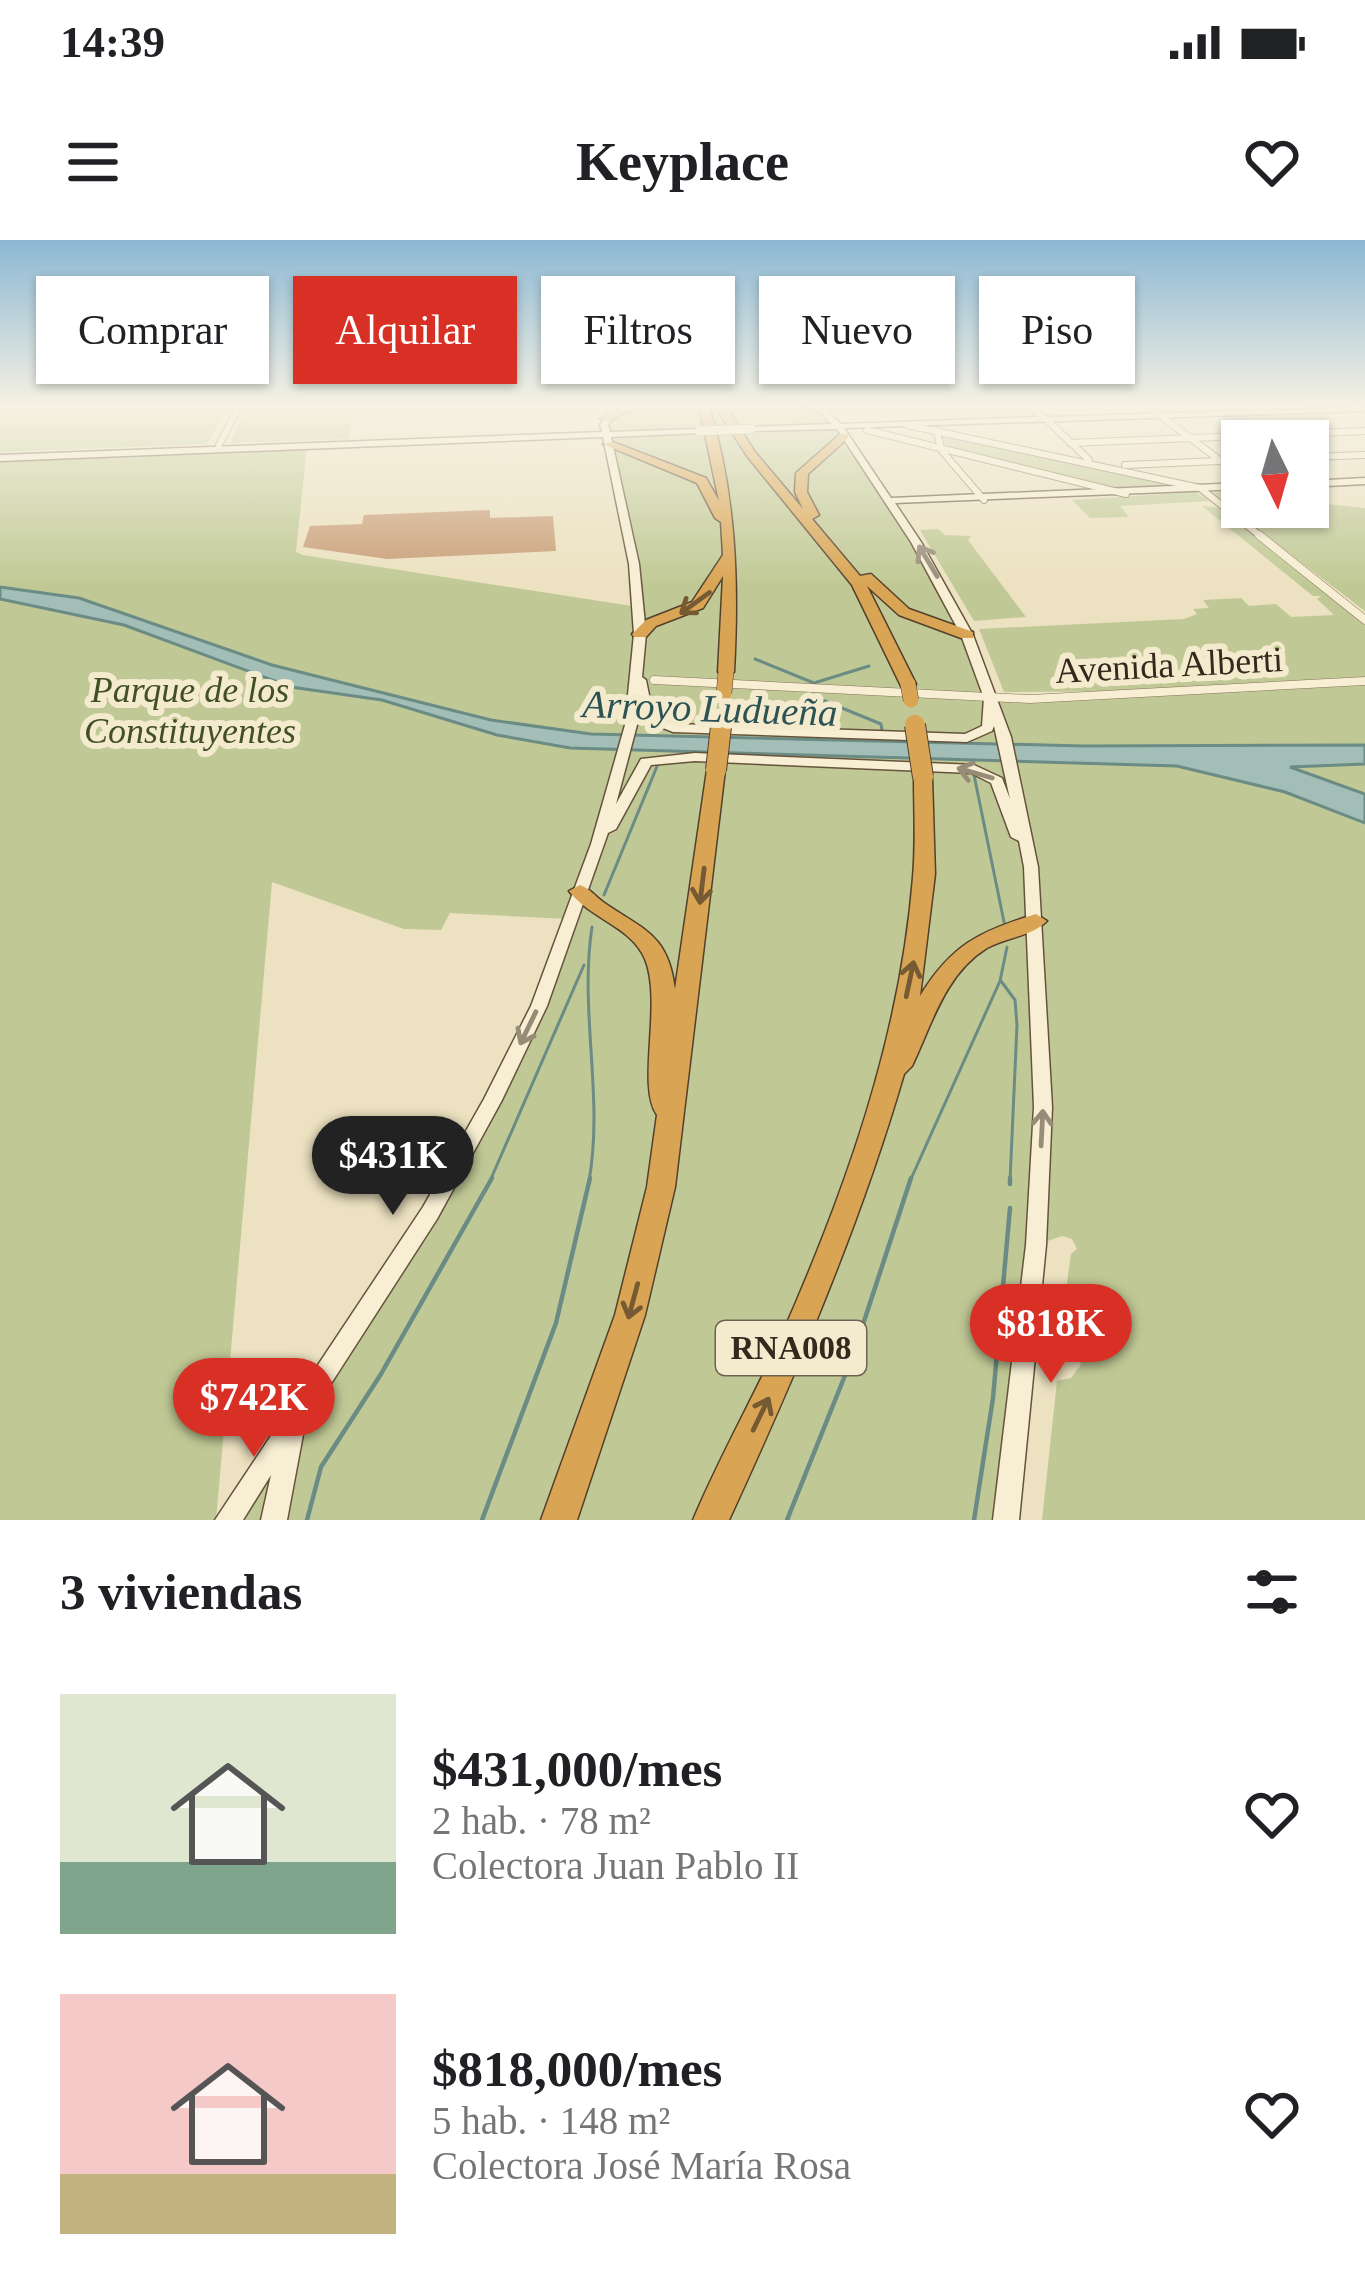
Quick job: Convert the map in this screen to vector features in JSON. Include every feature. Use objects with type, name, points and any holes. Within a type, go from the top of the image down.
[{"type":"highway","points":[[672,466],[702,481],[730,530]]},
{"type":"highway","points":[[559,1520],[630,1315],[670,1132],[726,672],[731,554],[722,466]]},
{"type":"highway","name":"RNA008","points":[[711,1520],[778,1378],[884,1093],[913,969],[924,888],[923,777],[909,692],[873,606],[838,555],[761,466]]},
{"type":"highway","points":[[810,466],[800,478],[814,527]]},
{"type":"highway","points":[[640,634],[651,622],[698,605],[731,554]]},
{"type":"highway","points":[[838,555],[894,605],[920,619],[964,629]]},
{"type":"highway","points":[[580,891],[594,908],[642,935],[656,956],[665,999],[662,1065],[670,1132]]},
{"type":"highway","points":[[884,1093],[945,973],[986,940],[1036,921]]},
{"type":"main road","points":[[228,1520],[430,1213],[539,1006],[598,844],[631,725],[639,677],[634,564],[614,466]]},
{"type":"main road","points":[[865,466],[964,629],[985,696],[1005,737],[1030,867],[1043,1087],[1036,1245],[1006,1520]]},
{"type":"main road","points":[[1329,483],[1365,482]]},
{"type":"main road","points":[[890,503],[1221,487]]},
{"type":"main road","points":[[639,677],[647,717],[673,728],[967,738],[988,728],[985,696]]},
{"type":"main road","points":[[598,844],[639,769],[654,759],[959,768],[983,772],[997,781],[1030,867]]},
{"type":"main road","points":[[274,1520],[298,1413]]},
{"type":"street","points":[[955,466],[982,499]]},
{"type":"street","points":[[1017,466],[1125,492]]},
{"type":"street","points":[[1109,466],[1115,466]]},
{"type":"street","points":[[1109,466],[1202,489],[1365,620]]},
{"type":"street","name":"Avenida Alberti","points":[[639,677],[690,686],[1068,698],[1365,681]]},
{"type":"green space","name":"Parque de los Constituyentes","points":[[0,466],[305,466],[296,552],[638,607],[612,466],[863,466],[942,584],[989,696],[1019,699],[1142,691],[1004,692],[979,629],[1184,619],[1197,614],[1193,609],[1209,608],[1203,600],[1241,598],[1249,606],[1276,604],[1291,617],[1334,615],[1317,599],[1321,596],[1313,596],[1229,528],[1245,528],[1365,622],[1365,1520],[1042,1520],[1057,1381],[1071,1378],[1081,1365],[1075,1350],[1059,1339],[1071,1254],[1077,1249],[1072,1239],[1062,1236],[1036,1245],[1006,1520],[228,1520],[493,1100],[568,919],[450,913],[441,930],[404,929],[272,882],[216,1520],[0,1520]]},
{"type":"green space","points":[[1022,466],[1091,466],[1185,486],[1111,487]]},
{"type":"green space","points":[[1195,492],[1211,501],[1120,506],[1129,517],[1090,518],[1072,500]]},
{"type":"green space","points":[[1329,504],[1365,508],[1365,611],[1256,528],[1329,528]]},
{"type":"green space","points":[[1202,506],[1220,508],[1221,521]]},
{"type":"green space","points":[[938,529],[945,535],[972,536],[968,540],[1026,617],[974,621],[920,530]]},
{"type":"water","name":"Arroyo Ludueña","points":[[0,587],[79,598],[272,665],[491,720],[591,734],[1084,746],[1365,745],[1365,764],[1290,767],[1365,794],[1365,823],[1285,792],[1177,766],[570,748],[497,735],[382,700],[291,687],[124,625],[0,599]]},
{"type":"building","points":[[490,510],[490,518],[553,516],[556,551],[387,559],[303,547],[310,526],[362,524],[364,515]]},
{"type":"waterway","points":[[755,659],[814,683],[869,666]]},
{"type":"waterway","points":[[743,723],[815,697],[881,724],[882,730]]},
{"type":"waterway","points":[[604,895],[658,764]]},
{"type":"waterway","points":[[974,775],[1004,922]]},
{"type":"waterway","points":[[589,1181],[594,1117],[588,991],[592,927]]},
{"type":"waterway","points":[[910,1181],[1000,981],[1007,947]]},
{"type":"waterway","points":[[490,1181],[584,965]]},
{"type":"waterway","points":[[1001,981],[1015,1000],[1017,1025],[1010,1181]]},
{"type":"waterway","points":[[307,1520],[321,1467],[381,1374],[492,1178]]},
{"type":"waterway","points":[[482,1520],[556,1323],[590,1178]]},
{"type":"waterway","points":[[787,1520],[852,1358],[910,1181]]},
{"type":"waterway","points":[[974,1520],[993,1398],[1010,1208]]}]
